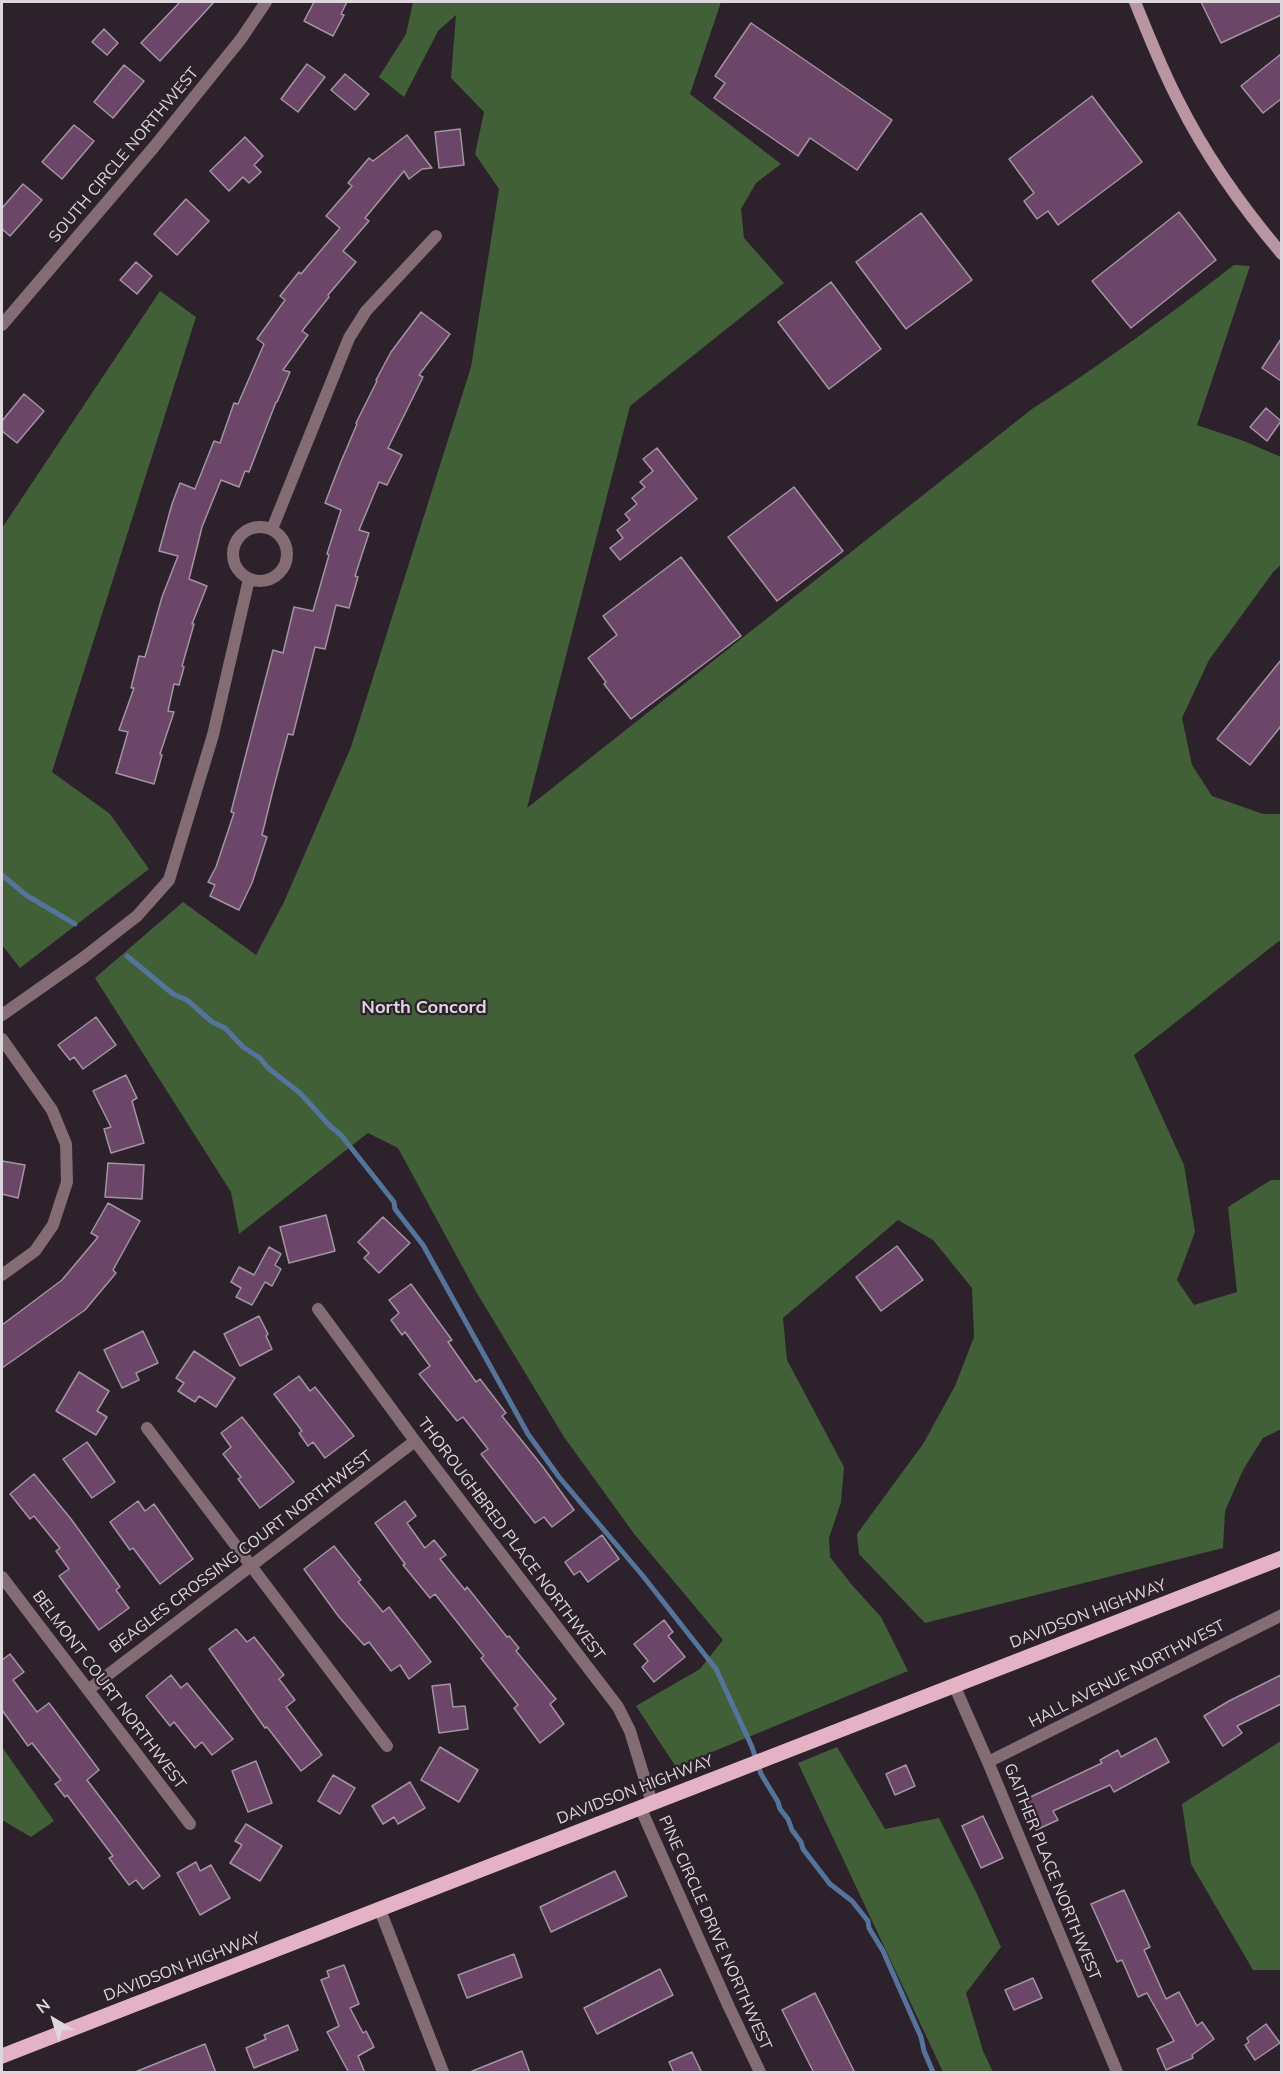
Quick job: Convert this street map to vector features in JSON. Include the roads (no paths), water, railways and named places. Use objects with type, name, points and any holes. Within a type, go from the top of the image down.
[{"type":"main road","name":"DAVIDSON HIGHWAY","points":[[2,2056],[1281,1558]]},
{"type":"street","name":"SOUTH CIRCLE NORTHWEST","points":[[2,325],[154,147],[241,39],[266,2]]},
{"type":"street","points":[[1136,2],[1179,104],[1222,174],[1281,254]]},
{"type":"street","points":[[272,529],[349,338],[366,310],[436,236]]},
{"type":"street","points":[[257,526],[272,529],[283,537],[288,551],[285,565],[276,576],[263,581],[249,579],[238,570],[233,556],[235,543],[244,531],[257,526]]},
{"type":"street","points":[[2,1015],[83,958],[137,916],[169,880],[213,735],[249,579]]},
{"type":"street","points":[[2,1039],[52,1110],[66,1144],[67,1182],[53,1225],[35,1251],[2,1275]]},
{"type":"street","name":"THOROUGHBRED PLACE NORTHWEST","points":[[318,1309],[415,1441],[618,1707],[630,1731],[646,1805]]},
{"type":"street","points":[[147,1428],[387,1746]]},
{"type":"street","name":"BEAGLES CROSSING COURT NORTHWEST","points":[[88,1690],[415,1441]]},
{"type":"street","name":"BELMONT COURT NORTHWEST","points":[[2,1576],[190,1824]]},
{"type":"street","name":"HALL AVENUE NORTHWEST","points":[[988,1761],[1281,1615]]},
{"type":"street","name":"GAITHER PLACE NORTHWEST","points":[[954,1685],[988,1761],[1117,2073]]},
{"type":"street","name":"PINE CIRCLE DRIVE NORTHWEST","points":[[646,1805],[729,2007],[760,2073]]},
{"type":"street","points":[[380,1910],[443,2073]]},
{"type":"waterway","points":[[2,875],[26,895],[75,924]]},
{"type":"waterway","points":[[127,956],[173,994],[187,1000],[212,1022],[225,1028],[243,1047],[260,1058],[268,1068],[300,1093],[341,1135],[394,1202],[395,1209],[423,1245],[528,1434],[559,1477],[643,1576],[716,1669],[752,1747],[761,1774],[803,1849],[830,1884],[852,1901],[868,1921],[869,1928],[883,1951],[921,2037],[933,2072]]},
{"type":"district","name":"North Concord","points":[[424,1008]]}]
